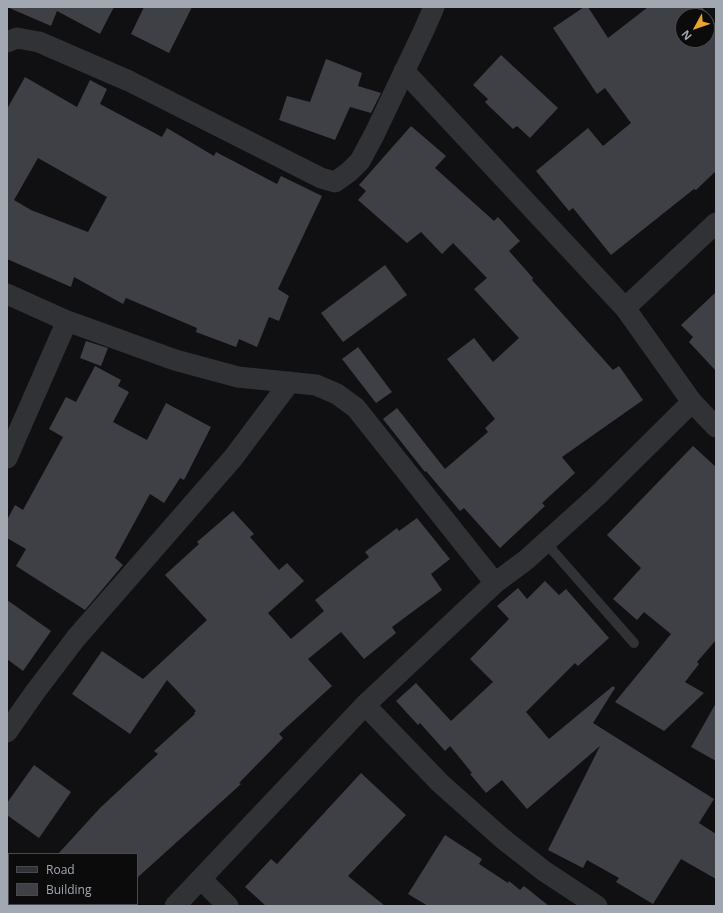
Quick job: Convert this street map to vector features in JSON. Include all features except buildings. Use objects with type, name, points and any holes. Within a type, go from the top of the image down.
[{"type":"street","points":[[7,42],[18,38],[39,42],[129,81],[322,178],[335,182],[360,162],[434,7]]},
{"type":"street","points":[[404,71],[625,308],[692,402],[716,427]]},
{"type":"street","points":[[625,308],[716,224]]},
{"type":"street","points":[[7,294],[67,321],[175,360],[238,377],[316,385],[337,394],[356,408],[495,583]]},
{"type":"street","points":[[7,458],[67,321]]},
{"type":"street","points":[[7,732],[76,638],[232,458],[290,382]]},
{"type":"street","points":[[176,906],[365,705],[495,583],[546,543],[597,496],[692,402]]},
{"type":"street","points":[[365,705],[440,783],[503,839],[544,871],[597,906]]},
{"type":"street","points":[[201,880],[228,906]]},
{"type":"lane","points":[[546,543],[634,643]]}]
